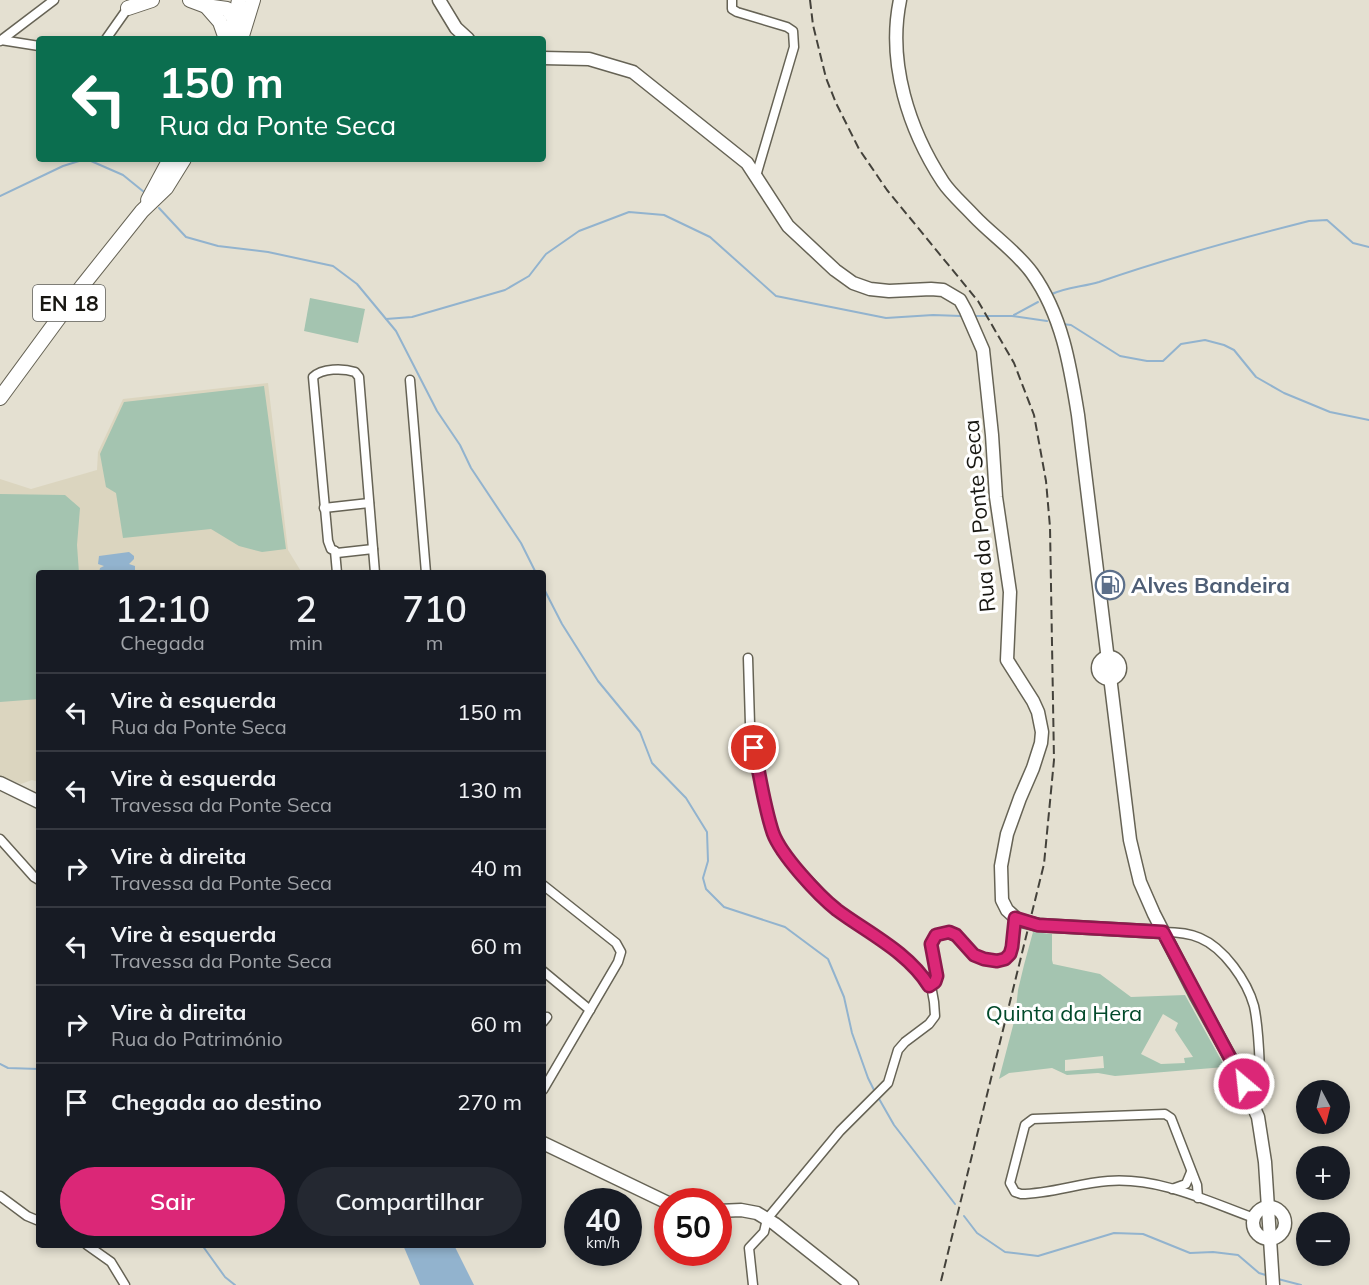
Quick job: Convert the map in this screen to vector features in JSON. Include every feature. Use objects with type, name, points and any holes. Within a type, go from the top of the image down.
[{"type":"main road","points":[[131,4],[152,0]]},
{"type":"main road","points":[[190,0],[206,6],[226,4],[235,20],[240,36]]},
{"type":"main road","points":[[228,36],[235,20],[239,0]]},
{"type":"main road","points":[[242,36],[253,0]]},
{"type":"main road","points":[[206,6],[220,22],[226,36]]},
{"type":"main road","points":[[220,22],[248,15]]},
{"type":"main road","name":"EN 18","points":[[142,211],[168,162]]},
{"type":"main road","name":"EN 18","points":[[0,398],[83,285],[142,211],[166,188],[182,162]]},
{"type":"street","points":[[1,40],[54,0]]},
{"type":"street","points":[[439,0],[456,28],[465,36]]},
{"type":"street","points":[[732,0],[732,9],[787,27],[793,31],[795,39],[756,176]]},
{"type":"street","points":[[900,0],[896,38],[901,80],[921,144],[945,184],[1032,273],[1050,304],[1061,330],[1070,363],[1078,415],[1107,657],[1101,661],[1098,671],[1102,677],[1110,680],[1130,840],[1140,882],[1163,932],[1253,1103],[1261,1131],[1267,1207]]},
{"type":"street","points":[[108,36],[131,4]]},
{"type":"street","points":[[1,40],[36,46]]},
{"type":"street","name":"Rua da Ponte Seca","points":[[546,58],[589,59],[633,72],[747,163],[788,226],[835,270],[853,283],[870,289],[889,291],[931,289],[951,293],[960,300],[983,350],[993,435],[996,497],[1010,592],[1007,660],[1034,700],[1042,732],[1033,768],[1007,834],[1001,866],[1002,900],[1007,910],[1017,919]]},
{"type":"street","points":[[373,549],[337,553],[330,549],[324,508],[313,377],[318,373],[346,369],[355,372],[359,377],[375,570]]},
{"type":"street","points":[[410,380],[426,570]]},
{"type":"street","points":[[324,508],[369,503]]},
{"type":"street","points":[[335,551],[337,570]]},
{"type":"street","points":[[748,658],[750,724],[754,748],[773,833],[782,851],[836,909],[898,953],[924,978],[932,991],[934,1009],[934,1016],[929,1024],[898,1050],[888,1083],[840,1131],[767,1219],[764,1232],[749,1248],[753,1285]]},
{"type":"street","points":[[0,783],[36,801]]},
{"type":"street","points":[[0,839],[36,878]]},
{"type":"street","points":[[546,887],[616,943],[621,952],[618,962],[590,1010],[547,1074]]},
{"type":"street","points":[[929,986],[935,982],[937,976],[931,944],[936,935],[949,932],[956,935],[974,955],[997,961],[1005,959],[1010,954],[1017,919],[1038,925],[1163,932],[1200,938],[1213,946],[1227,960],[1245,986],[1253,1004],[1257,1022],[1260,1096],[1253,1103]]},
{"type":"street","points":[[546,973],[590,1010]]},
{"type":"street","points":[[1198,1198],[1197,1185],[1168,1114],[1033,1119],[1025,1125],[1010,1183],[1015,1192],[1021,1194],[1105,1181],[1128,1180],[1150,1183],[1254,1218]]},
{"type":"street","points":[[546,1144],[654,1196]]},
{"type":"street","points":[[1172,1189],[1186,1184],[1191,1172]]},
{"type":"street","points":[[0,1196],[27,1216],[36,1220]]},
{"type":"street","points":[[1267,1207],[1277,1210],[1284,1222],[1282,1231],[1269,1239],[1256,1232],[1253,1223],[1259,1211],[1267,1207]]},
{"type":"street","points":[[732,1210],[757,1213],[767,1219],[852,1285]]},
{"type":"street","points":[[1269,1239],[1273,1280]]},
{"type":"street","points":[[91,1248],[111,1262],[125,1285]]},
{"type":"shaded area","points":[[268,383],[288,550],[300,570],[36,570],[36,781],[32,780],[21,784],[0,776],[0,479],[31,489],[97,470],[98,452],[123,399]]},
{"type":"green space","points":[[310,298],[365,309],[358,343],[304,331]]},
{"type":"green space","points":[[264,386],[286,549],[262,552],[239,546],[211,529],[123,538],[116,493],[106,487],[100,454],[124,402]]},
{"type":"green space","points":[[0,494],[65,495],[80,508],[77,545],[79,570],[36,570],[36,699],[0,702]]},
{"type":"green space","name":"Quinta da Hera","points":[[1033,932],[1052,934],[1053,964],[1100,974],[1131,997],[1185,995],[1225,1067],[1115,1076],[1098,1073],[1067,1075],[1052,1068],[1009,1073],[999,1079],[1015,1018],[1024,965]],"holes":[[[1163,1014],[1178,1023],[1175,1030],[1193,1057],[1184,1058],[1185,1063],[1161,1064],[1141,1054]],[[1103,1056],[1104,1068],[1065,1071],[1065,1060]]]},
{"type":"water","points":[[129,552],[134,559],[129,564],[135,566],[135,570],[100,570],[104,566],[98,564],[99,556]]},
{"type":"water","points":[[404,1248],[456,1248],[474,1285],[420,1285]]},
{"type":"waterway","points":[[0,196],[76,162]]},
{"type":"waterway","points":[[93,162],[123,175],[144,192]]},
{"type":"waterway","points":[[159,208],[186,237],[218,246],[268,252],[333,266],[357,284],[396,331],[437,411],[460,445],[471,468],[521,543],[534,570]]},
{"type":"waterway","points":[[386,319],[412,317],[505,290],[529,276],[546,254],[579,231],[629,212],[664,215],[710,237],[776,296],[886,318],[961,316]]},
{"type":"waterway","points":[[1050,295],[1203,249],[1309,221],[1327,220],[1353,243],[1369,247]]},
{"type":"waterway","points":[[1014,315],[1038,302]]},
{"type":"waterway","points":[[976,316],[1012,316],[1047,321]]},
{"type":"waterway","points":[[1062,324],[1071,325],[1120,356],[1147,361],[1163,361],[1181,344],[1205,340],[1224,345],[1234,350],[1256,377],[1284,393],[1330,412],[1369,420]]},
{"type":"waterway","points":[[546,593],[562,624],[598,681],[640,732],[652,763],[686,798],[707,832],[708,861],[703,878],[706,889],[724,907],[785,927],[828,959],[844,997],[852,1033],[875,1092]]},
{"type":"waterway","points":[[0,1064],[8,1068],[36,1069]]},
{"type":"waterway","points":[[878,1097],[894,1125],[955,1204]]},
{"type":"waterway","points":[[964,1216],[977,1233],[1005,1252],[1038,1256],[1114,1233],[1143,1234],[1190,1253],[1213,1252],[1238,1255],[1259,1273],[1269,1276]]},
{"type":"waterway","points":[[204,1248],[225,1277],[235,1285]]},
{"type":"waterway","points":[[1278,1279],[1301,1285]]},
{"type":"railway","points":[[810,0],[813,25],[826,78],[859,149],[887,190],[978,301],[1014,363],[1034,415],[1046,481],[1050,527],[1054,760],[1044,864],[940,1285]]},
{"type":"place","name":"Alves Bandeira","points":[[1110,585]]},
{"type":"route","points":[[754,748],[773,833],[782,851],[836,909],[898,953],[924,978],[929,986],[935,982],[937,976],[931,944],[936,935],[943,932],[956,935],[974,955],[997,961],[1005,959],[1010,954],[1015,918],[1038,925],[1163,932],[1244,1084]]}]
